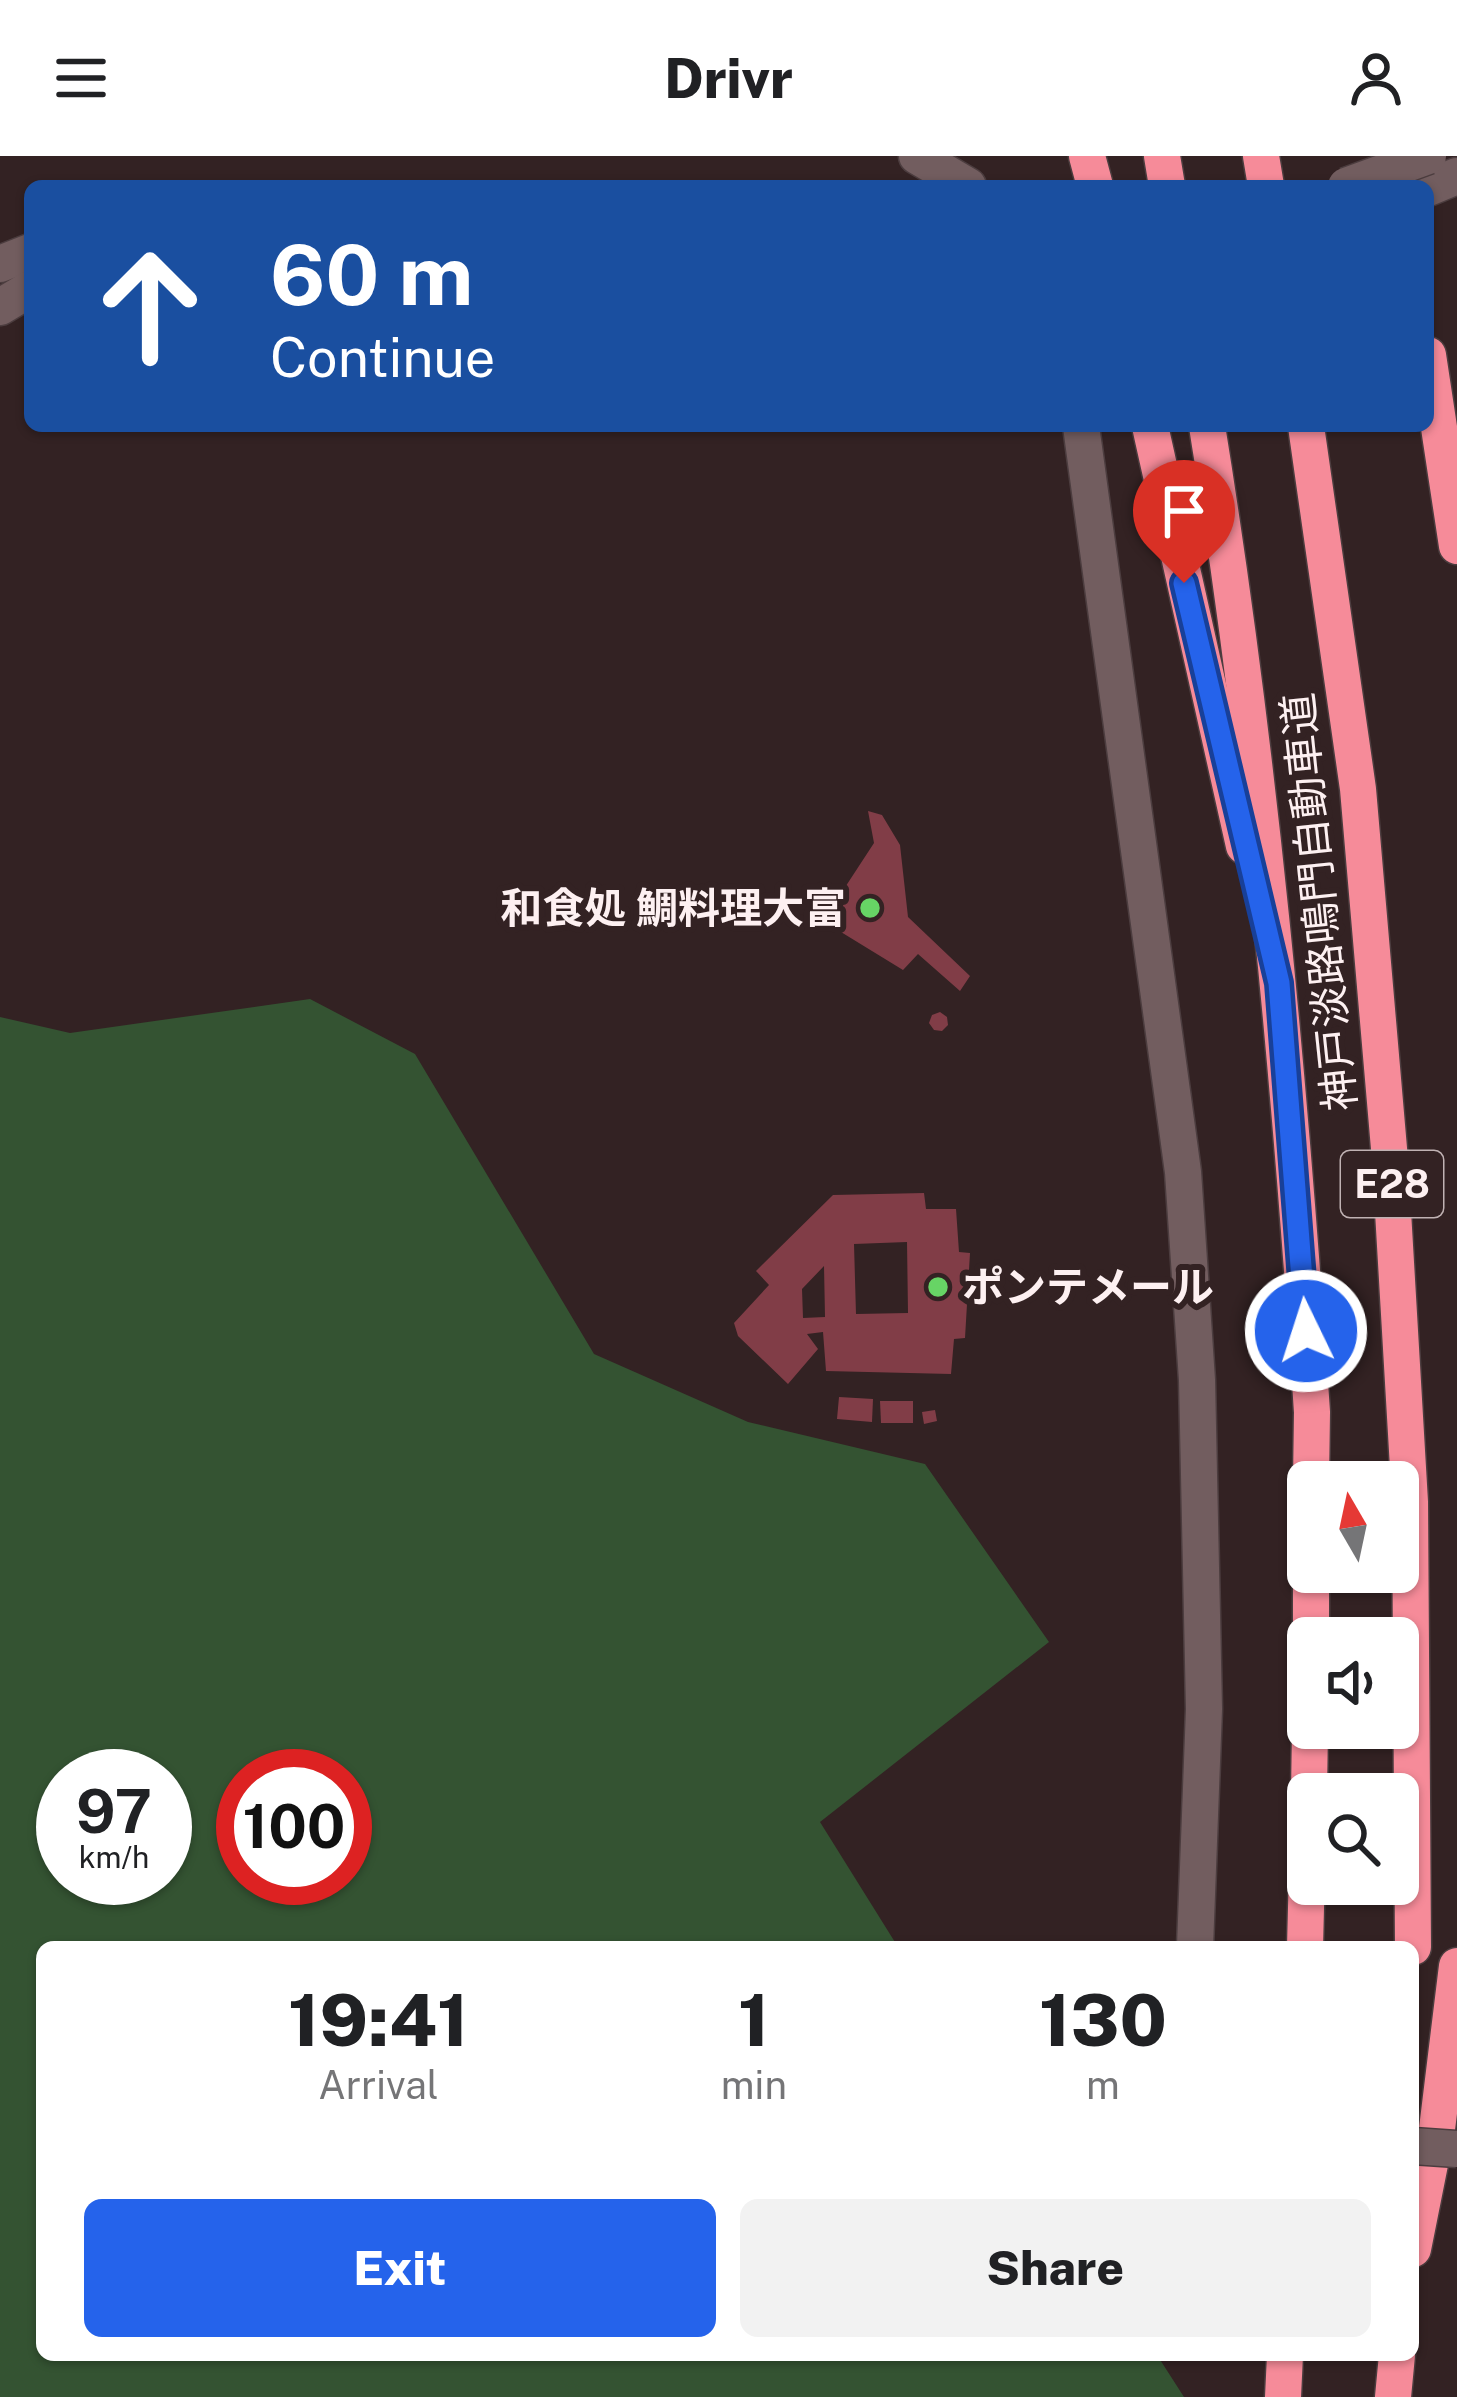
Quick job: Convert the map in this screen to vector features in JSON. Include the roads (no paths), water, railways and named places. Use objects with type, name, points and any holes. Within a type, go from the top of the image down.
[{"type":"highway","points":[[1434,395],[1457,546]]},
{"type":"highway","points":[[1151,432],[1228,779],[1279,983]]},
{"type":"highway","name":"神戸淡路鳴門自動車道","points":[[1208,432],[1279,983],[1305,1302],[1311,1461]]},
{"type":"highway","name":"神戸淡路鳴門自動車道","points":[[1307,432],[1358,789],[1390,1160],[1410,1502],[1413,1941]]},
{"type":"highway","points":[[1305,1941],[1306,1905]]},
{"type":"highway","points":[[1419,2218],[1457,1966]]},
{"type":"highway","points":[[1283,2397],[1285,2361]]},
{"type":"highway","points":[[1393,2397],[1396,2361]]},
{"type":"street","points":[[917,156],[958,180]]},
{"type":"street","points":[[1362,180],[1427,156]]},
{"type":"street","points":[[1082,432],[1184,1195],[1198,1380],[1204,1685],[1196,1941]]},
{"type":"street","points":[[1419,2146],[1457,2149]]},
{"type":"place","name":"和食処 鯛料理大富","points":[[870,908]]},
{"type":"place","name":"ポンテメール","points":[[938,1287]]}]
